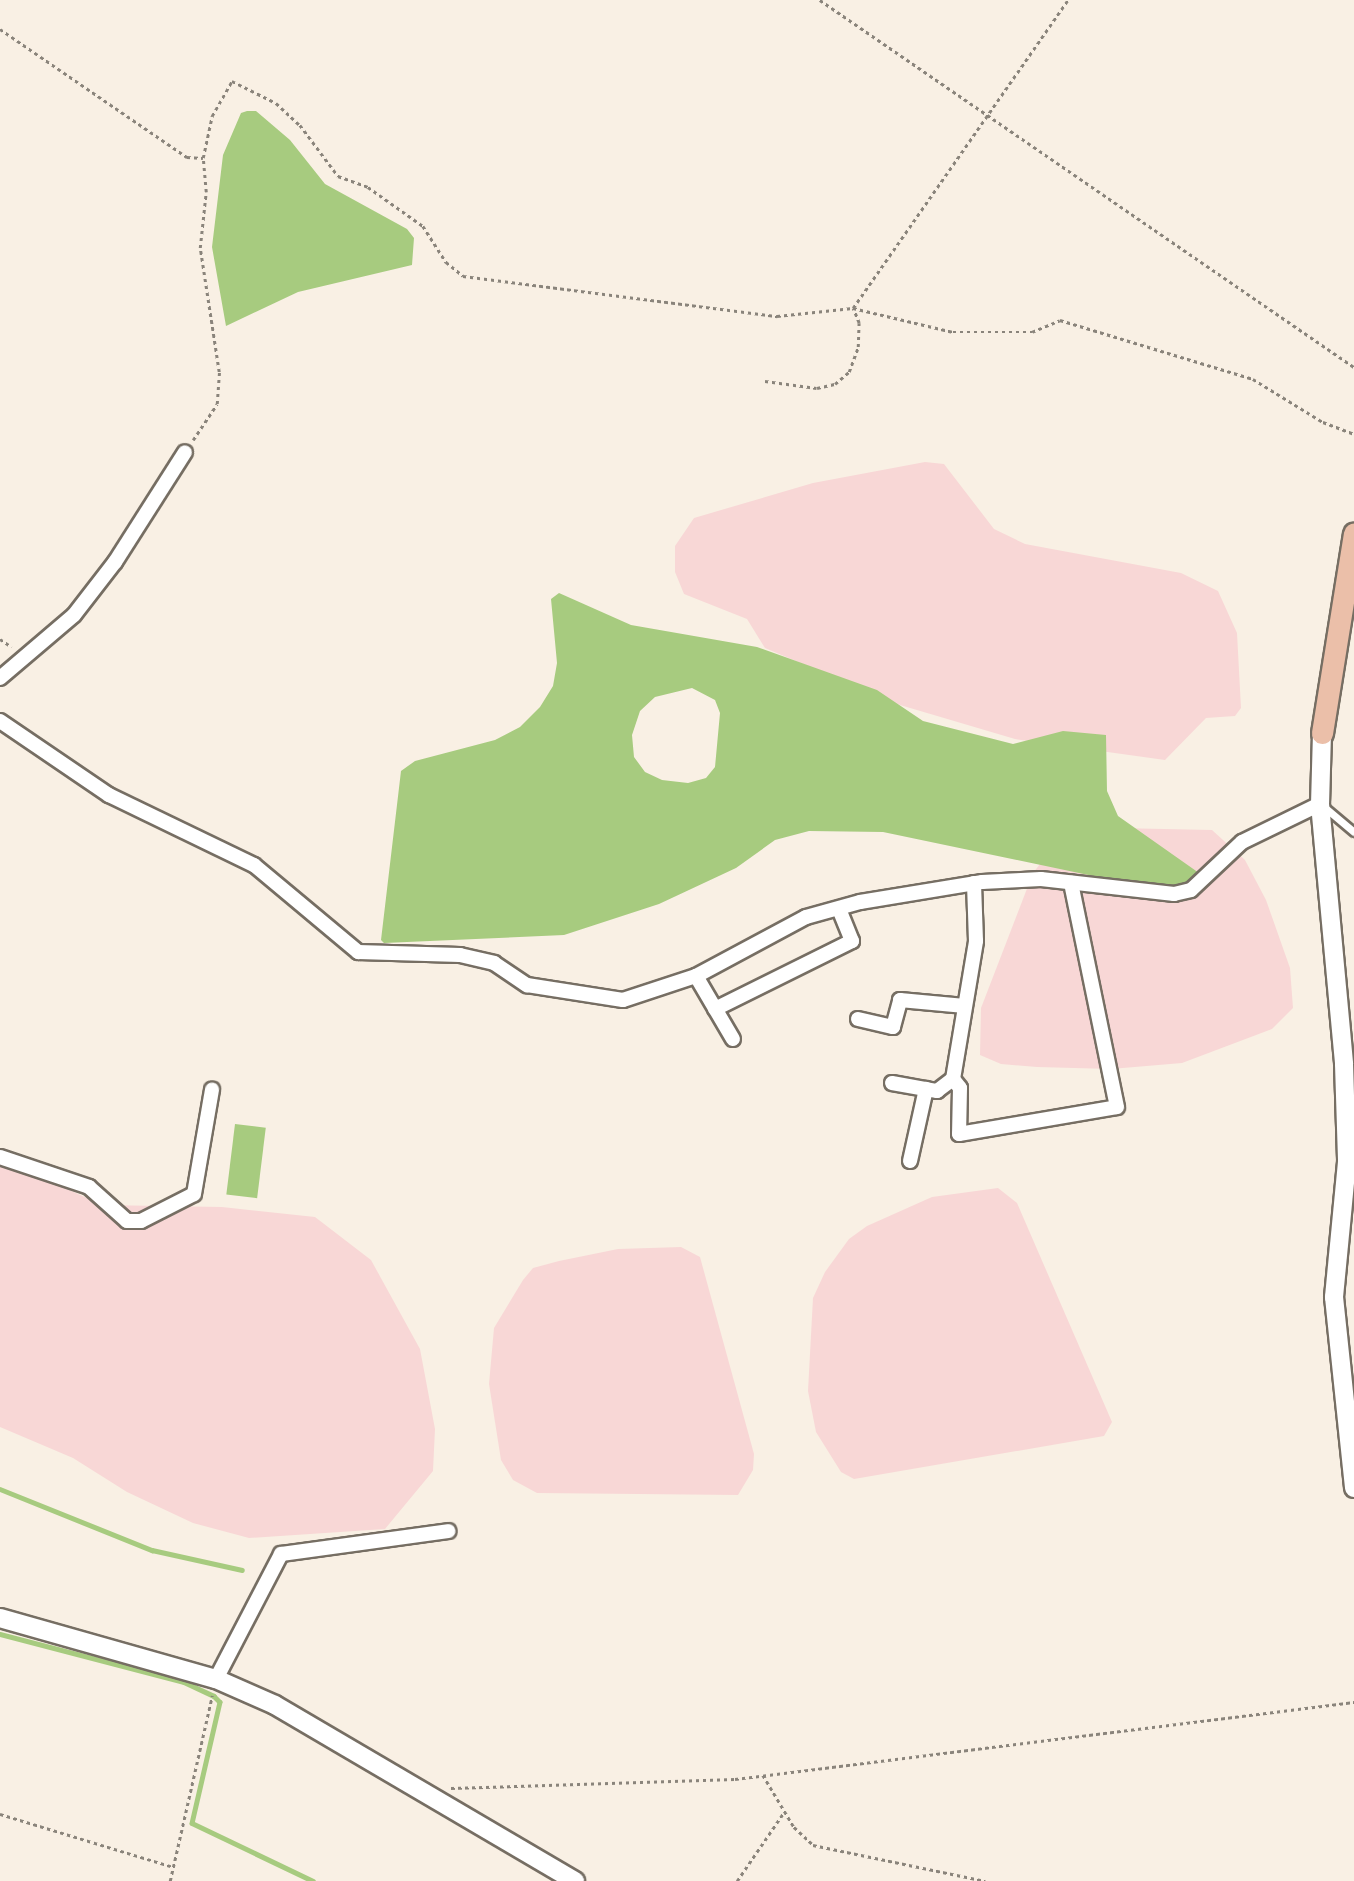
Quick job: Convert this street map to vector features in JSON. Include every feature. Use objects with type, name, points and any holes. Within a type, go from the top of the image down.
[{"type":"main road","points":[[1322,733],[1354,534]]},
{"type":"street","points":[[0,678],[74,615],[115,562],[185,452]]},
{"type":"street","points":[[0,722],[109,795],[254,865],[358,952],[460,955],[494,963],[527,985],[623,1000],[696,976],[806,917],[839,908],[974,883],[1041,879],[1174,894],[1191,890],[1242,842],[1320,804]]},
{"type":"street","points":[[1322,733],[1320,804],[1344,1064],[1350,1162],[1334,1297],[1352,1446],[1354,1488]]},
{"type":"street","points":[[892,1083],[937,1091],[953,1079],[976,941],[974,883]]},
{"type":"street","points":[[953,1079],[960,1088],[959,1135],[1117,1108],[1071,883]]},
{"type":"street","points":[[715,1009],[852,941],[839,908]]},
{"type":"street","points":[[696,976],[733,1040]]},
{"type":"street","points":[[858,1019],[893,1027],[900,1000],[965,1006]]},
{"type":"street","points":[[910,1161],[926,1089]]},
{"type":"street","points":[[0,1157],[89,1187],[127,1221],[141,1221],[194,1194],[212,1090]]},
{"type":"street","points":[[216,1679],[281,1554],[447,1531]]},
{"type":"street","points":[[0,1618],[216,1679],[318,1728],[575,1881]]},
{"type":"lane","points":[[1320,804],[1337,813],[1354,832]]},
{"type":"path","points":[[820,0],[1354,367]]},
{"type":"path","points":[[853,308],[1068,0]]},
{"type":"path","points":[[0,29],[187,158],[203,158]]},
{"type":"path","points":[[185,452],[218,404],[219,372],[200,248],[206,192],[203,158],[212,116],[232,81],[241,82],[276,103],[300,125],[338,176],[368,187],[423,226],[446,262],[463,276],[777,316],[853,308],[953,332],[1032,332],[1060,320],[1253,379],[1323,422],[1354,435]]},
{"type":"path","points":[[765,381],[817,388],[835,384],[849,372],[858,347],[859,323],[853,308]]},
{"type":"path","points":[[170,1881],[216,1679]]},
{"type":"path","points":[[423,1789],[764,1775],[1354,1702]]},
{"type":"path","points":[[764,1775],[784,1812],[813,1845],[985,1881]]},
{"type":"path","points":[[737,1881],[784,1812]]},
{"type":"path","points":[[0,1814],[173,1867]]},
{"type":"shaded area","points":[[256,111],[290,140],[325,184],[407,229],[414,238],[412,265],[298,292],[226,326],[212,247],[223,155],[241,113]]},
{"type":"shaded area","points":[[925,462],[944,464],[994,529],[1025,544],[1181,573],[1218,591],[1237,633],[1241,708],[1235,716],[1206,718],[1165,760],[1015,739],[900,705],[765,648],[747,619],[684,594],[675,572],[675,546],[694,518],[813,483]]},
{"type":"shaded area","points":[[559,593],[631,625],[757,647],[877,690],[923,721],[1013,744],[1063,731],[1106,735],[1107,791],[1118,816],[1199,873],[1191,882],[1174,888],[1117,881],[883,832],[809,831],[775,840],[736,868],[659,904],[564,935],[384,943],[381,940],[401,771],[415,761],[495,740],[520,727],[540,707],[553,686],[557,663],[551,599]],"holes":[[[692,688],[715,700],[720,713],[715,767],[706,778],[688,783],[662,780],[645,772],[634,757],[632,735],[640,711],[655,697]]]},
{"type":"shaded area","points":[[1116,828],[1212,830],[1245,860],[1266,900],[1290,968],[1293,1008],[1272,1029],[1182,1063],[1111,1069],[1037,1067],[1001,1064],[980,1055],[981,1008],[1033,873],[1062,836]]},
{"type":"shaded area","points":[[235,1124],[266,1128],[257,1198],[226,1194]]},
{"type":"shaded area","points":[[0,1158],[102,1205],[222,1207],[315,1217],[371,1260],[420,1349],[435,1429],[433,1471],[385,1529],[249,1538],[193,1523],[127,1492],[73,1458],[0,1427]]},
{"type":"shaded area","points":[[998,1188],[1017,1203],[1112,1422],[1104,1436],[854,1479],[841,1472],[816,1432],[808,1391],[813,1298],[825,1272],[849,1239],[867,1226],[932,1197]]},
{"type":"shaded area","points":[[681,1247],[700,1257],[754,1454],[753,1470],[738,1495],[537,1493],[513,1480],[501,1460],[489,1384],[494,1328],[523,1280],[533,1268],[559,1261],[618,1249]]},
{"type":"waterway","points":[[0,1489],[152,1550],[242,1570]]},
{"type":"waterway","points":[[0,1634],[184,1682],[214,1696],[220,1702],[192,1823],[313,1881]]}]
